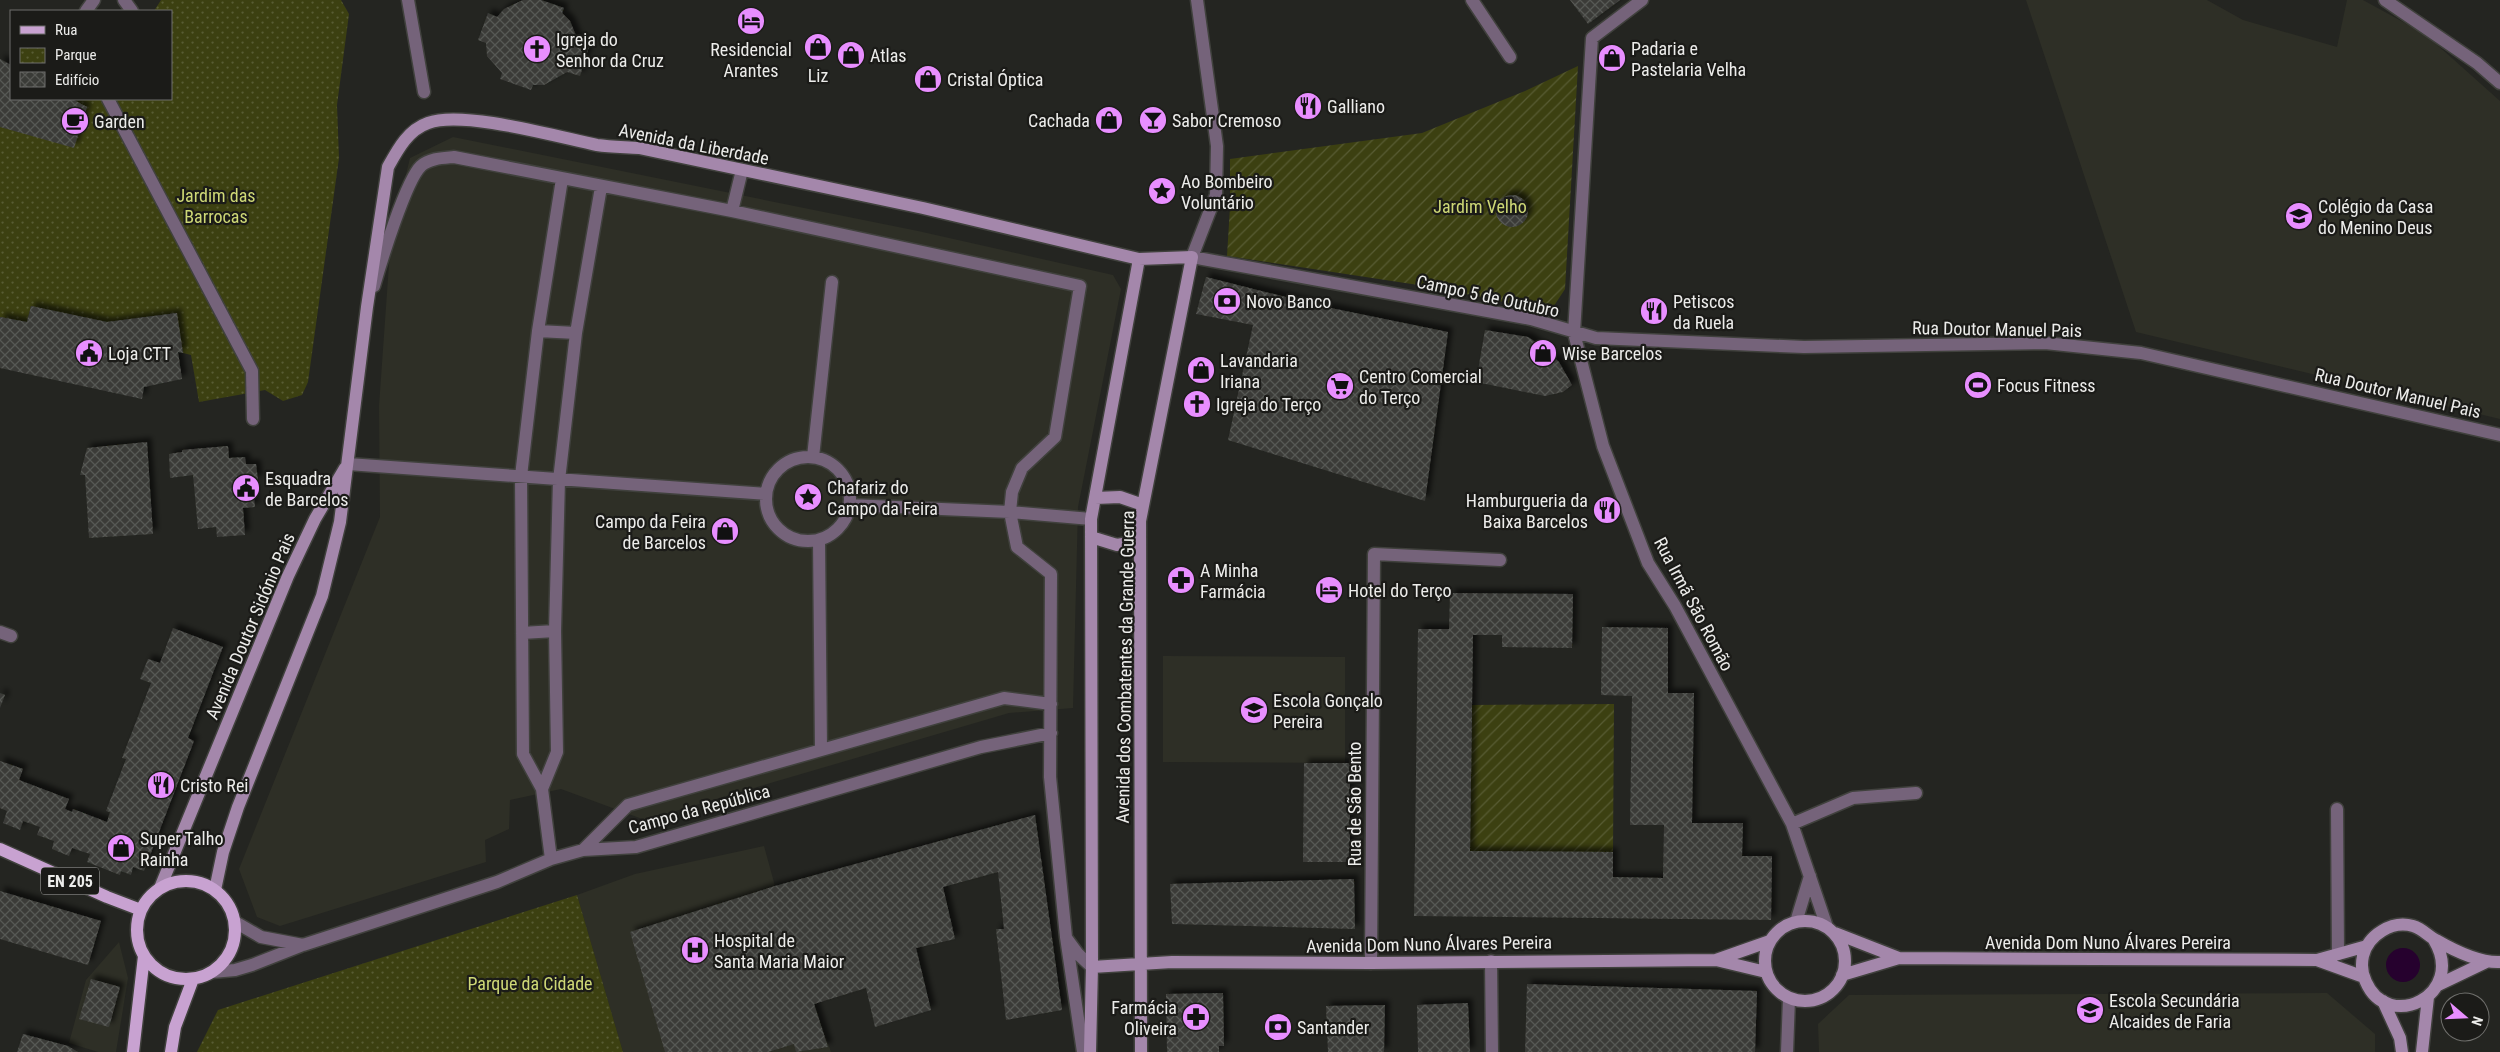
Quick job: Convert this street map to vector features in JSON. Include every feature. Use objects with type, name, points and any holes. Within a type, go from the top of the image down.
[{"type":"main road","name":"Avenida da Liberdade","points":[[348,464],[367,307],[388,167],[410,133],[429,122],[470,119],[600,145],[639,148],[922,208],[1139,259],[1192,257]]},
{"type":"main road","name":"Avenida dos Combatentes da Grande Guerra","points":[[1141,1052],[1140,521],[1192,257]]},
{"type":"main road","name":"Avenida dos Combatentes da Grande Guerra","points":[[1090,1052],[1092,967],[1091,519],[1139,259]]},
{"type":"main road","points":[[215,890],[223,852],[238,807],[322,596],[340,522],[348,464]]},
{"type":"main road","name":"Avenida Doutor Sidónio Pais","points":[[160,888],[288,576],[315,519],[348,464]]},
{"type":"main road","points":[[1095,498],[1120,496],[1143,505]]},
{"type":"main road","points":[[1091,537],[1117,545],[1140,541]]},
{"type":"main road","name":"EN 205","points":[[0,849],[141,910]]},
{"type":"main road","points":[[188,881],[202,884],[215,890],[224,899],[235,922],[235,936],[231,951],[223,963],[212,972],[194,979],[179,979],[165,975],[153,967],[144,956],[137,938],[137,923],[141,910],[149,897],[160,888],[173,882],[188,881]]},
{"type":"main road","name":"Avenida Dom Nuno Álvares Pereira","points":[[1716,960],[1770,941],[1782,929],[1796,922],[1808,921],[1899,958]]},
{"type":"main road","name":"Avenida Dom Nuno Álvares Pereira","points":[[1842,975],[1899,958],[2317,960],[2367,946],[2375,936],[2386,928],[2399,925],[2412,926],[2424,931],[2434,940],[2440,950],[2443,962],[2438,985]]},
{"type":"main road","points":[[1770,941],[1766,951],[1766,972],[1778,991],[1789,999],[1809,1001],[1819,998],[1837,985],[1842,975],[1845,964],[1844,953],[1831,930]]},
{"type":"main road","name":"Avenida Dom Nuno Álvares Pereira","points":[[2434,940],[2486,962],[2500,962]]},
{"type":"main road","points":[[2367,946],[2362,967],[2364,977],[2368,987],[2383,1001],[2400,1038],[2402,1052]]},
{"type":"main road","points":[[133,1052],[144,956]]},
{"type":"main road","name":"Avenida Dom Nuno Álvares Pereira","points":[[1092,967],[1142,963],[1716,960],[1766,972]]},
{"type":"main road","name":"Avenida Dom Nuno Álvares Pereira","points":[[2317,960],[2364,977]]},
{"type":"main road","name":"Avenida Dom Nuno Álvares Pereira","points":[[2383,1001],[2394,1006],[2418,1003],[2428,997],[2438,985],[2486,962]]},
{"type":"main road","points":[[171,1052],[175,1027],[194,979]]},
{"type":"main road","points":[[2422,1052],[2428,997]]},
{"type":"street","points":[[408,0],[424,92]]},
{"type":"street","points":[[1192,257],[1216,195],[1217,146],[1197,0]]},
{"type":"street","points":[[1472,0],[1510,57]]},
{"type":"street","name":"Campo 5 de Outubro","points":[[1192,257],[1531,319],[1574,333],[1592,38],[1642,0]]},
{"type":"street","points":[[2384,0],[2477,63],[2500,83]]},
{"type":"street","points":[[109,100],[252,371],[253,419]]},
{"type":"street","points":[[367,307],[391,233],[414,177],[421,166],[436,158],[454,157],[732,211],[1080,286],[1055,437],[1022,468],[1012,492],[1010,512],[1017,547],[1051,574],[1050,777],[1066,937],[1082,1052]]},
{"type":"street","points":[[732,211],[742,170]]},
{"type":"street","points":[[552,859],[542,789],[523,754],[521,476],[538,331],[562,179]]},
{"type":"street","points":[[542,789],[557,752],[555,631],[558,480],[576,333],[601,187]]},
{"type":"street","points":[[813,457],[832,282]]},
{"type":"street","points":[[538,331],[576,333]]},
{"type":"street","name":"Rua Doutor Manuel Pais","points":[[1574,333],[1596,338],[1804,347],[2045,344],[2141,353],[2500,435]]},
{"type":"street","name":"Rua Irmã São Romão","points":[[1574,333],[1603,446],[1648,563],[1675,606],[1792,824],[1831,930]]},
{"type":"street","points":[[813,457],[828,463],[841,474],[848,488],[850,505],[844,520],[834,533],[818,540],[802,542],[786,536],[774,525],[767,510],[766,494],[771,478],[782,466],[796,458],[813,457]]},
{"type":"street","points":[[348,464],[766,494]]},
{"type":"street","points":[[850,505],[1010,512],[1091,519]]},
{"type":"street","points":[[818,540],[820,750]]},
{"type":"street","name":"Rua de São Bento","points":[[1371,963],[1374,554],[1500,560]]},
{"type":"street","points":[[522,633],[555,631]]},
{"type":"street","points":[[583,850],[628,804],[1004,698],[1051,704]]},
{"type":"street","name":"Campo da República","points":[[212,972],[235,970],[252,965],[302,945],[497,882],[552,859],[583,850],[636,847],[981,747],[1051,733]]},
{"type":"street","points":[[1792,824],[1853,798],[1916,793]]},
{"type":"street","points":[[2337,809],[2338,954]]},
{"type":"street","points":[[1796,922],[1810,876]]},
{"type":"street","name":"Campo da República","points":[[235,922],[261,937],[302,945]]},
{"type":"street","points":[[1066,937],[1078,954],[1092,967]]},
{"type":"street","points":[[1491,961],[1492,1052]]},
{"type":"street","points":[[1787,1052],[1789,999]]},
{"type":"shaded area","name":"Colégio da Casa do Menino Deus","points":[[2026,0],[2207,0],[2243,20],[2337,47],[2347,0],[2363,0],[2425,34],[2500,101],[2500,419],[2136,332]]},
{"type":"shaded area","name":"Campo da Feira de Barcelos","points":[[453,137],[918,231],[1113,275],[1121,289],[1078,507],[1073,708],[1009,713],[645,820],[561,789],[510,800],[509,829],[485,840],[486,862],[280,926],[257,917],[239,869],[380,517],[379,406],[391,236],[410,158]]},
{"type":"shaded area","name":"Escola Gonçalo Pereira","points":[[1163,656],[1345,657],[1345,763],[1163,762]]},
{"type":"shaded area","name":"Hospital de Santa Maria Maior","points":[[764,846],[775,886],[831,1052],[623,1052],[577,895],[635,874]]},
{"type":"shaded area","points":[[119,942],[128,978],[116,1052],[98,1052],[69,1043],[86,980]]},
{"type":"shaded area","points":[[2403,948],[2410,949],[2415,953],[2419,958],[2419,972],[2415,977],[2410,981],[2403,982],[2396,981],[2391,977],[2387,972],[2386,965],[2387,958],[2391,953],[2396,949]]},
{"type":"shaded area","name":"Escola Secundária Alcaides de Faria","points":[[2327,993],[2375,1034],[2375,1052],[1819,1052],[1818,1024],[1849,995]]},
{"type":"green space","name":"Jardim das Barrocas","points":[[161,0],[341,0],[349,14],[337,105],[339,158],[308,382],[302,395],[283,401],[265,390],[199,402],[191,355],[183,353],[176,313],[107,322],[31,306],[27,322],[0,317],[0,127],[79,100],[172,100],[172,10],[155,10]]},
{"type":"green space","name":"Jardim Velho","points":[[1578,66],[1565,289],[1550,312],[1438,288],[1227,256],[1230,159],[1422,133],[1525,91]]},
{"type":"green space","points":[[1614,704],[1613,852],[1470,851],[1472,705]]},
{"type":"green space","name":"Parque da Cidade","points":[[577,895],[623,1052],[197,1052],[218,1010]]},
{"type":"building","name":"Igreja do Senhor da Cruz","points":[[523,0],[541,0],[564,8],[562,13],[570,21],[577,38],[590,43],[580,76],[567,72],[544,85],[533,85],[531,90],[500,79],[502,73],[487,56],[486,43],[478,40],[488,13],[497,17],[504,9]]},
{"type":"building","points":[[1570,0],[1620,0],[1588,24]]},
{"type":"building","points":[[0,59],[10,64],[10,100],[74,100],[87,107],[74,148],[0,127]]},
{"type":"building","points":[[1512,195],[1524,199],[1528,211],[1524,223],[1512,227],[1500,223],[1496,211],[1500,199]]},
{"type":"building","name":"Centro Comercial do Terço","points":[[1206,277],[1321,306],[1448,332],[1425,501],[1228,440],[1253,325],[1196,314]]},
{"type":"building","name":"Loja CTT","points":[[31,306],[107,322],[177,313],[183,353],[178,352],[182,379],[144,387],[142,399],[0,368],[0,317],[27,322]]},
{"type":"building","points":[[1485,330],[1528,337],[1543,347],[1559,362],[1572,385],[1563,392],[1545,396],[1476,382]]},
{"type":"building","points":[[147,442],[153,534],[89,538],[85,475],[80,475],[87,448]]},
{"type":"building","points":[[228,446],[229,458],[245,457],[246,464],[256,464],[258,480],[252,480],[255,507],[243,508],[245,535],[217,537],[216,527],[198,529],[193,475],[170,478],[169,454],[182,452],[182,450]]},
{"type":"building","points":[[1450,593],[1573,594],[1572,648],[1502,647],[1502,635],[1473,635],[1470,851],[1613,852],[1613,877],[1663,878],[1664,825],[1630,825],[1632,696],[1601,695],[1602,627],[1668,628],[1668,693],[1694,693],[1692,823],[1743,823],[1742,856],[1772,856],[1771,920],[1414,916],[1418,629],[1449,629]]},
{"type":"building","points":[[173,628],[223,647],[188,738],[194,741],[144,871],[133,867],[131,875],[121,871],[120,875],[87,862],[90,854],[72,848],[69,856],[52,849],[54,841],[37,835],[40,827],[23,821],[20,830],[3,823],[7,811],[0,808],[0,761],[23,769],[19,780],[69,799],[65,809],[72,812],[73,809],[107,822],[110,812],[106,811],[126,759],[122,758],[151,683],[140,679],[148,659],[160,663]]},
{"type":"building","points":[[0,693],[5,695],[0,708]]},
{"type":"building","points":[[1304,763],[1350,763],[1350,862],[1303,862]]},
{"type":"building","points":[[1035,815],[1062,1010],[1006,1020],[996,929],[1004,929],[998,872],[943,887],[955,939],[916,948],[931,1010],[875,1027],[866,988],[814,1004],[828,1047],[796,1052],[794,1044],[768,1052],[665,1052],[630,932],[775,886]]},
{"type":"building","points":[[1354,879],[1355,929],[1172,924],[1170,884]]},
{"type":"building","points":[[0,891],[101,921],[88,965],[0,939]]},
{"type":"building","points":[[91,979],[120,987],[109,1027],[79,1019]]},
{"type":"building","points":[[1527,984],[1757,991],[1755,1052],[1525,1052]]},
{"type":"building","points":[[1223,993],[1224,1046],[1219,1046],[1219,1052],[1167,1052],[1166,994]]},
{"type":"building","points":[[1468,1003],[1470,1052],[1418,1052],[1417,1005]]},
{"type":"building","points":[[1385,1005],[1384,1052],[1328,1052],[1326,1006]]},
{"type":"building","points":[[23,1034],[68,1046],[78,1052],[17,1052]]},
{"type":"place","name":"Residencial Arantes","points":[[751,21]]},
{"type":"place","name":"Liz","points":[[818,47]]},
{"type":"place","name":"Igreja do Senhor da Cruz","points":[[537,49]]},
{"type":"place","name":"Atlas","points":[[851,55]]},
{"type":"place","name":"Padaria e Pastelaria Velha","points":[[1612,58]]},
{"type":"place","name":"Cristal Óptica","points":[[928,79]]},
{"type":"place","name":"Galliano","points":[[1308,106]]},
{"type":"place","name":"Cachada","points":[[1109,120]]},
{"type":"place","name":"Sabor Cremoso","points":[[1153,120]]},
{"type":"place","name":"Garden","points":[[75,121]]},
{"type":"place","name":"Ao Bombeiro Voluntário","points":[[1162,191]]},
{"type":"place","name":"Colégio da Casa do Menino Deus","points":[[2299,216]]},
{"type":"place","name":"Novo Banco","points":[[1227,301]]},
{"type":"place","name":"Petiscos da Ruela","points":[[1654,311]]},
{"type":"place","name":"Loja CTT","points":[[89,353]]},
{"type":"place","name":"Wise Barcelos","points":[[1543,353]]},
{"type":"place","name":"Lavandaria Iriana","points":[[1201,370]]},
{"type":"place","name":"Focus Fitness","points":[[1978,385]]},
{"type":"place","name":"Centro Comercial do Terço","points":[[1340,386]]},
{"type":"place","name":"Igreja do Terço","points":[[1197,404]]},
{"type":"place","name":"Esquadra de Barcelos","points":[[246,488]]},
{"type":"place","name":"Chafariz do Campo da Feira","points":[[808,497]]},
{"type":"place","name":"Hamburgueria da Baixa Barcelos","points":[[1607,510]]},
{"type":"place","name":"Campo da Feira de Barcelos","points":[[725,531]]},
{"type":"place","name":"A Minha Farmácia","points":[[1181,580]]},
{"type":"place","name":"Hotel do Terço","points":[[1329,590]]},
{"type":"place","name":"Escola Gonçalo Pereira","points":[[1254,710]]},
{"type":"place","name":"Cristo Rei","points":[[161,785]]},
{"type":"place","name":"Super Talho Rainha","points":[[121,848]]},
{"type":"place","name":"Hospital de Santa Maria Maior","points":[[695,950]]},
{"type":"place","name":"Escola Secundária Alcaides de Faria","points":[[2090,1010]]},
{"type":"place","name":"Farmácia Oliveira","points":[[1196,1017]]},
{"type":"place","name":"Santander","points":[[1278,1027]]}]
